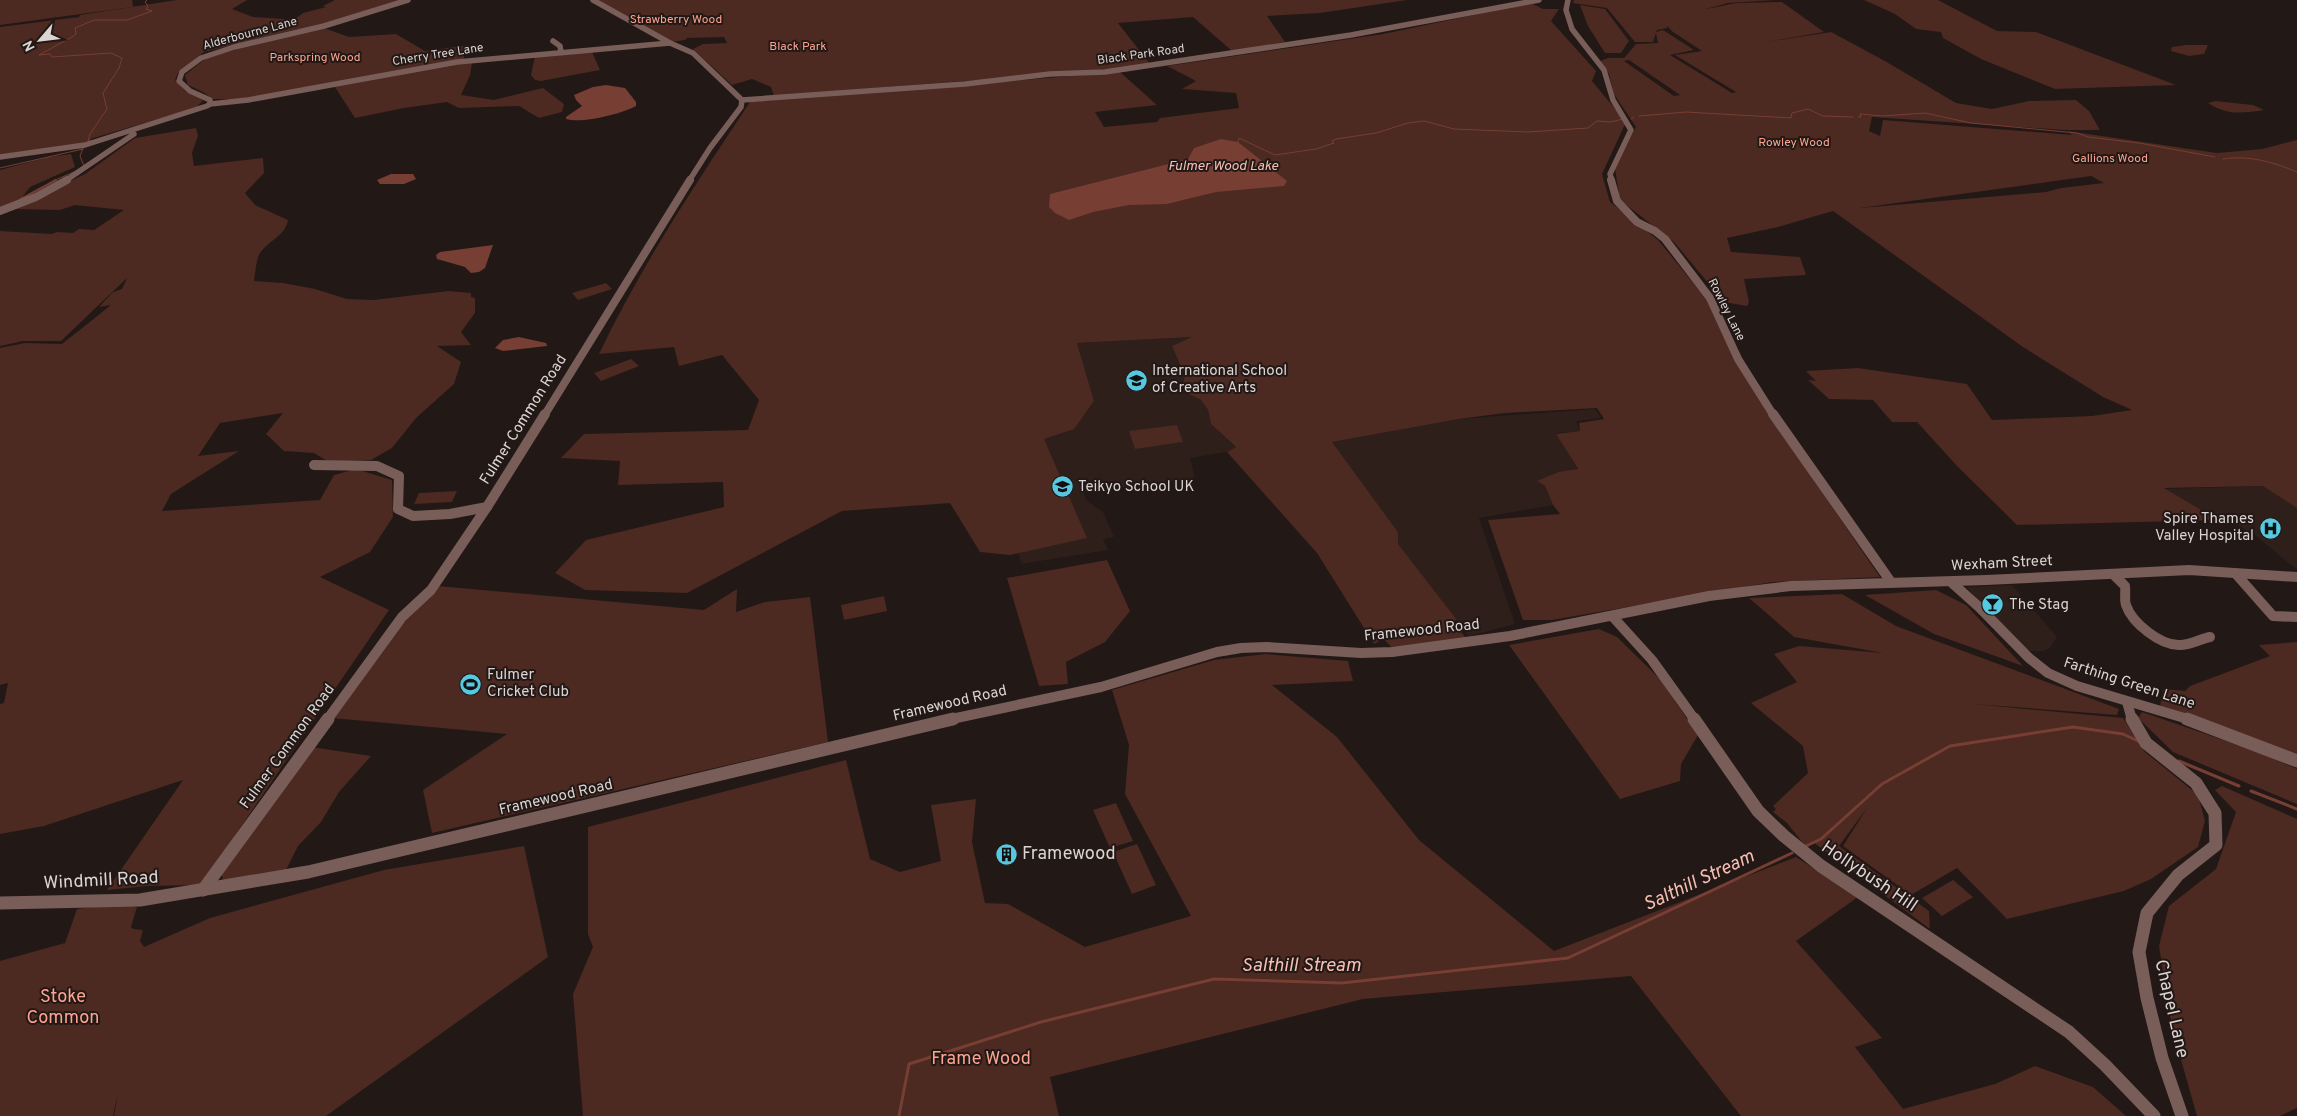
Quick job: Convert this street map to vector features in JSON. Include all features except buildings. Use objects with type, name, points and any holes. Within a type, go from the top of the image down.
[{"type":"street","name":"Alderbourne Lane","points":[[210,104],[210,100],[190,91],[179,81],[182,72],[201,58],[234,47],[324,26],[408,0]]},
{"type":"street","points":[[593,0],[670,44],[686,48],[742,100]]},
{"type":"street","name":"Black Park Road","points":[[742,100],[965,84],[1050,74],[1105,72],[1351,35],[1539,0]]},
{"type":"street","name":"Rowley Lane","points":[[1568,0],[1566,11],[1568,20],[1580,40],[1604,70],[1613,100],[1631,130],[1610,174],[1617,201],[1637,222],[1655,231],[1665,239],[1696,278],[1710,298],[1738,359],[1783,430],[1891,582]]},
{"type":"street","points":[[553,41],[560,46],[560,52]]},
{"type":"street","name":"Cherry Tree Lane","points":[[210,104],[248,100],[458,62],[670,44]]},
{"type":"street","name":"Fulmer Common Road","points":[[203,890],[402,617],[430,590],[487,507],[710,148],[741,107],[742,100]]},
{"type":"street","points":[[0,157],[78,146],[210,104]]},
{"type":"street","points":[[3,210],[23,203],[98,162],[134,134],[130,131]]},
{"type":"street","points":[[314,465],[377,466],[399,476],[400,489],[396,500],[398,509],[414,516],[450,514],[487,507]]},
{"type":"street","name":"Wexham Street","points":[[1709,596],[1791,586],[1951,582],[2189,570],[2297,577]]},
{"type":"street","points":[[2113,574],[2125,586],[2126,606],[2135,619],[2159,639],[2169,644],[2180,645],[2210,637]]},
{"type":"street","points":[[2236,574],[2273,616],[2297,617]]},
{"type":"street","name":"Farthing Green Lane","points":[[1951,582],[1979,607],[2029,658],[2048,673],[2077,686],[2193,721],[2297,761]]},
{"type":"street","name":"Framewood Road","points":[[203,890],[308,872],[1030,701],[1101,687],[1217,652],[1266,646],[1361,653],[1392,652],[1510,636],[1613,617],[1709,596]]},
{"type":"street","name":"Hollybush Hill","points":[[1613,617],[1658,667],[1752,803],[1793,845],[1820,866],[2069,1032],[2105,1065],[2154,1116]]},
{"type":"street","name":"Chapel Lane","points":[[2127,702],[2132,720],[2146,743],[2196,783],[2215,813],[2216,845],[2178,875],[2147,912],[2139,952],[2147,998],[2162,1058],[2182,1116]]},
{"type":"street","name":"Windmill Road","points":[[0,903],[140,900],[203,890]]},
{"type":"shaded area","name":"Teikyo School UK","points":[[1194,337],[1172,346],[1186,376],[1187,393],[1201,400],[1208,410],[1211,424],[1236,447],[1227,452],[1190,458],[1195,478],[1084,493],[1086,500],[1103,512],[1114,537],[1103,539],[1108,550],[1021,564],[1014,530],[991,457],[1094,401],[1077,343]]},
{"type":"shaded area","points":[[1595,409],[1601,418],[1576,421],[1580,431],[1556,433],[1578,470],[1558,472],[1538,481],[1545,486],[1553,505],[1479,518],[1515,624],[1469,636],[1398,545],[1398,532],[1332,442],[1459,419]]},
{"type":"shaded area","name":"Spire Thames Valley Hospital","points":[[2264,486],[2297,508],[2297,570],[2255,535],[2231,521],[2220,521],[2164,489]]},
{"type":"shaded area","points":[[2012,585],[2057,637],[2050,648],[2044,651],[2027,651],[1966,587]]},
{"type":"green space","points":[[0,0],[132,0],[133,7],[0,25]]},
{"type":"green space","points":[[177,0],[247,0],[232,9],[253,17],[295,19],[303,13],[326,7],[323,6],[335,0],[407,0],[306,29],[298,29],[204,52],[178,73],[175,80],[185,91],[203,100],[196,108],[90,139],[93,141],[82,144],[0,155],[0,27],[79,17],[80,15]]},
{"type":"green space","name":"Black Park","points":[[598,0],[1407,0],[1320,13],[1267,16],[1285,42],[1232,51],[1193,17],[1118,23],[1150,64],[1116,69],[774,96],[771,87],[752,79],[732,85],[693,49],[703,44],[727,43],[724,37],[687,38],[671,42]]},
{"type":"green space","points":[[1574,0],[1775,0],[1728,3],[1706,9],[1736,3],[1782,2],[1824,32],[1766,42],[1831,32],[1956,103],[1992,109],[2029,101],[2076,100],[2089,111],[2100,130],[2064,130],[1872,117],[1869,131],[1880,136],[1883,120],[2072,135],[2068,131],[2217,153],[2262,149],[2297,140],[2297,508],[2263,486],[2164,488],[2218,520],[2017,525],[1958,467],[1917,422],[1892,422],[1873,400],[1829,399],[1808,380],[1816,381],[1806,371],[1858,368],[1967,384],[1992,420],[2092,416],[2132,410],[2103,397],[2023,347],[1833,211],[1778,227],[1727,238],[1731,252],[1800,257],[1806,275],[1744,279],[1749,302],[1747,306],[1724,302],[1674,242],[1620,200],[1615,169],[1636,127],[1614,94],[1609,74],[1600,61],[1608,58],[1624,58],[1636,44],[1658,43],[1656,33],[1653,42],[1635,42],[1607,8],[1573,3]],"holes":[[[1667,26],[1702,51],[1675,55],[1736,92],[1732,93],[1670,55],[1694,50],[1663,30],[1656,32],[1657,30],[1667,28]],[[1629,60],[1680,95],[1674,96],[1624,61]],[[2091,176],[2104,183],[2061,188],[2046,192],[1860,208]]]},
{"type":"green space","points":[[1864,0],[1938,0],[1997,31],[2036,32],[2176,85],[2055,89],[1981,59],[1943,38],[1941,32],[1916,29],[1895,14]]},
{"type":"green space","points":[[1531,3],[1543,9],[1559,9],[1551,21],[1596,71],[1592,81],[1626,122],[1602,174],[1610,202],[1658,240],[1708,301],[1741,355],[1758,395],[1771,418],[1880,577],[1773,582],[1552,620],[1523,620],[1488,520],[1560,514],[1553,505],[1545,486],[1537,481],[1558,472],[1578,469],[1556,434],[1580,431],[1579,423],[1604,419],[1597,408],[1505,413],[1459,419],[1332,442],[1398,532],[1398,544],[1457,620],[1453,621],[1466,638],[1391,647],[1384,639],[1374,644],[1317,553],[1227,452],[1236,447],[1211,424],[1208,410],[1201,400],[1187,393],[1183,384],[1185,376],[1172,346],[1192,337],[1077,343],[1094,401],[1074,429],[1044,439],[1087,538],[1010,555],[980,552],[950,503],[842,511],[687,593],[585,590],[555,573],[586,540],[724,507],[723,482],[618,485],[620,461],[561,458],[584,434],[748,430],[759,400],[722,355],[679,366],[674,347],[599,354],[651,257],[750,102],[1120,72],[1157,105],[1095,112],[1104,127],[1157,122],[1160,118],[1239,108],[1236,93],[1182,89],[1196,81],[1167,66],[1383,34]]},
{"type":"green space","points":[[1580,5],[1605,9],[1629,41],[1621,53],[1605,53],[1588,26]]},
{"type":"green space","name":"Parkspring Wood","points":[[321,27],[349,37],[396,34],[425,51],[469,45],[463,60],[247,99],[213,99],[188,85],[185,75],[205,59],[218,53]]},
{"type":"green space","points":[[2208,45],[2204,54],[2189,56],[2171,51],[2172,47]]},
{"type":"green space","points":[[592,52],[600,70],[541,81],[535,80],[531,75],[535,56]]},
{"type":"green space","points":[[472,63],[470,75],[461,95],[494,100],[543,88],[564,104],[562,112],[539,118],[519,106],[459,108],[447,102],[355,118],[335,87],[456,64]]},
{"type":"green space","points":[[2215,101],[2253,105],[2264,110],[2243,113],[2229,112],[2208,103]]},
{"type":"green space","points":[[196,128],[198,136],[192,153],[194,166],[263,158],[264,173],[245,193],[255,205],[288,220],[283,231],[265,247],[258,257],[254,281],[283,283],[315,289],[347,299],[374,300],[448,291],[471,293],[471,297],[475,298],[475,313],[461,332],[471,345],[437,346],[461,362],[454,384],[416,418],[392,448],[371,460],[329,462],[314,453],[284,451],[266,434],[283,413],[220,423],[198,456],[239,451],[171,494],[162,511],[320,500],[334,475],[356,469],[392,480],[393,517],[370,552],[320,577],[389,610],[201,885],[147,886],[107,890],[183,780],[44,826],[0,834],[0,704],[4,703],[8,683],[0,685],[0,348],[25,343],[62,344],[111,305],[99,307],[113,292],[122,289],[127,278],[61,341],[23,341],[0,346],[0,231],[52,234],[57,232],[73,233],[79,229],[94,230],[124,210],[75,205],[60,210],[12,209],[85,174],[135,138]]},
{"type":"green space","points":[[71,154],[75,167],[30,187],[23,196],[25,199],[0,209],[0,170],[49,157]]},
{"type":"green space","points":[[606,283],[612,289],[578,300],[572,293]]},
{"type":"green space","points":[[631,359],[639,366],[601,381],[594,373]]},
{"type":"green space","points":[[1177,425],[1183,442],[1135,449],[1129,431]]},
{"type":"green space","points":[[457,491],[452,502],[414,504],[419,493]]},
{"type":"green space","points":[[1107,560],[1130,611],[1105,642],[1066,662],[1068,684],[1039,686],[1007,578]]},
{"type":"green space","points":[[438,586],[704,610],[737,589],[736,612],[765,602],[810,597],[828,742],[432,833],[423,790],[507,734],[332,718],[398,629]]},
{"type":"green space","points":[[1936,590],[1966,605],[2023,666],[1934,634],[1865,595]]},
{"type":"green space","points":[[1842,594],[1896,626],[2119,709],[2117,715],[1974,704],[2123,718],[2145,752],[2198,795],[2205,821],[2198,847],[2151,879],[2124,891],[2007,919],[1957,868],[1911,895],[1843,846],[1867,808],[1839,846],[1929,911],[1930,929],[1813,842],[1807,848],[1787,823],[1773,812],[1776,809],[1773,806],[1808,773],[1803,746],[1751,703],[1797,682],[1774,654],[1799,646],[1883,653],[1794,637],[1749,598]]},
{"type":"green space","points":[[884,596],[887,611],[844,620],[841,605]]},
{"type":"green space","points":[[1599,629],[1617,637],[1660,679],[1698,735],[1681,764],[1680,781],[1620,799],[1509,645]]},
{"type":"green space","points":[[2297,642],[2297,761],[2160,707],[2163,689],[2185,691],[2190,686],[2270,656],[2259,645]]},
{"type":"green space","name":"Frame Wood","points":[[1265,654],[1348,661],[1353,681],[1272,685],[1337,737],[1419,840],[1554,951],[1796,857],[1858,897],[1796,941],[1882,1038],[1855,1047],[1903,1109],[1995,1084],[2035,1066],[2093,1087],[2126,1116],[1741,1116],[1631,976],[1363,999],[1050,1077],[1059,1116],[583,1116],[573,994],[593,947],[588,934],[588,827],[846,760],[870,859],[900,872],[941,861],[931,805],[976,799],[972,842],[985,903],[1008,904],[1085,947],[1191,916],[1125,794],[1129,745],[1112,690],[1214,660]]},
{"type":"green space","points":[[2142,712],[2255,751],[2297,769],[2297,804],[2173,752],[2138,718]]},
{"type":"green space","points":[[311,747],[371,756],[339,792],[321,822],[298,846],[286,870],[223,880],[221,871]]},
{"type":"green space","points":[[2222,786],[2297,819],[2297,1108],[2280,1116],[2197,1116],[2172,1028],[2159,946],[2169,906],[2216,869],[2236,812],[2215,790]]},
{"type":"green space","points":[[1116,803],[1133,841],[1110,848],[1093,810]]},
{"type":"green space","points":[[1137,844],[1156,885],[1132,894],[1113,852]]},
{"type":"green space","name":"Stoke Common","points":[[524,846],[548,957],[326,1116],[114,1116],[118,1093],[113,1116],[0,1116],[0,961],[65,943],[77,909],[115,904],[137,907],[131,927],[143,930],[140,941],[144,947],[210,918],[384,870]]},
{"type":"green space","points":[[1953,880],[1973,897],[1942,916],[1922,898]]},
{"type":"water","points":[[606,85],[625,88],[636,102],[636,106],[601,117],[582,120],[566,119],[566,117],[582,106],[574,95],[593,87]]},
{"type":"water","name":"Fulmer Wood Lake","points":[[1221,139],[1238,142],[1287,181],[1284,186],[1216,192],[1167,204],[1129,205],[1093,212],[1069,220],[1055,213],[1049,207],[1050,194],[1188,159],[1194,148]]},
{"type":"water","points":[[391,174],[413,174],[416,179],[404,184],[380,184],[377,180]]},
{"type":"water","points":[[493,245],[485,268],[479,272],[471,273],[465,267],[437,259],[436,255],[440,252]]},
{"type":"water","points":[[519,337],[546,343],[547,346],[503,351],[495,348],[503,340]]},
{"type":"waterway","points":[[88,142],[90,134],[107,109],[103,93],[119,68],[122,58],[111,53],[52,57],[50,54],[39,55],[72,37],[76,34],[75,28],[94,20],[127,20],[152,11],[146,9],[148,6],[145,2],[147,0]]},
{"type":"waterway","points":[[1639,116],[1686,112],[1791,118],[1792,113],[1808,109],[1823,116],[1853,117]]},
{"type":"waterway","points":[[1858,117],[1861,117],[1860,114],[1883,116],[1925,113],[1971,123],[2077,133],[2088,137],[2139,143],[2215,157]]},
{"type":"waterway","points":[[1238,142],[1239,138],[1275,155],[1316,149],[1334,143],[1332,141],[1336,139],[1376,133],[1408,123],[1424,121],[1454,129],[1528,132],[1588,128],[1597,121],[1610,122],[1623,119]]},
{"type":"waterway","points":[[0,168],[83,149]]},
{"type":"waterway","points":[[83,149],[80,156],[84,166]]},
{"type":"waterway","points":[[2223,159],[2261,160],[2297,172]]},
{"type":"waterway","points":[[53,181],[74,172]]},
{"type":"waterway","points":[[21,199],[56,180]]},
{"type":"waterway","name":"Salthill Stream","points":[[1806,846],[1821,839],[1882,784],[1950,746],[2073,727],[2123,734],[2138,741]]},
{"type":"waterway","name":"Salthill Stream","points":[[2179,761],[2239,786]]},
{"type":"waterway","name":"Salthill Stream","points":[[2251,791],[2297,809]]},
{"type":"waterway","name":"Salthill Stream","points":[[899,1116],[909,1064],[1041,1022],[1214,979],[1342,983],[1568,958],[1792,853]]},
{"type":"place","name":"International School of Creative Arts","points":[[1136,380]]},
{"type":"place","name":"Teikyo School UK","points":[[1062,487]]},
{"type":"place","name":"Spire Thames Valley Hospital","points":[[2270,528]]},
{"type":"place","name":"The Stag","points":[[1993,605]]},
{"type":"place","name":"Fulmer Cricket Club","points":[[471,684]]},
{"type":"place","name":"Framewood","points":[[1006,854]]},
{"type":"park label","name":"Strawberry Wood","points":[[676,20]]},
{"type":"park label","name":"Rowley Wood","points":[[1794,143]]},
{"type":"park label","name":"Gallions Wood","points":[[2110,159]]}]
